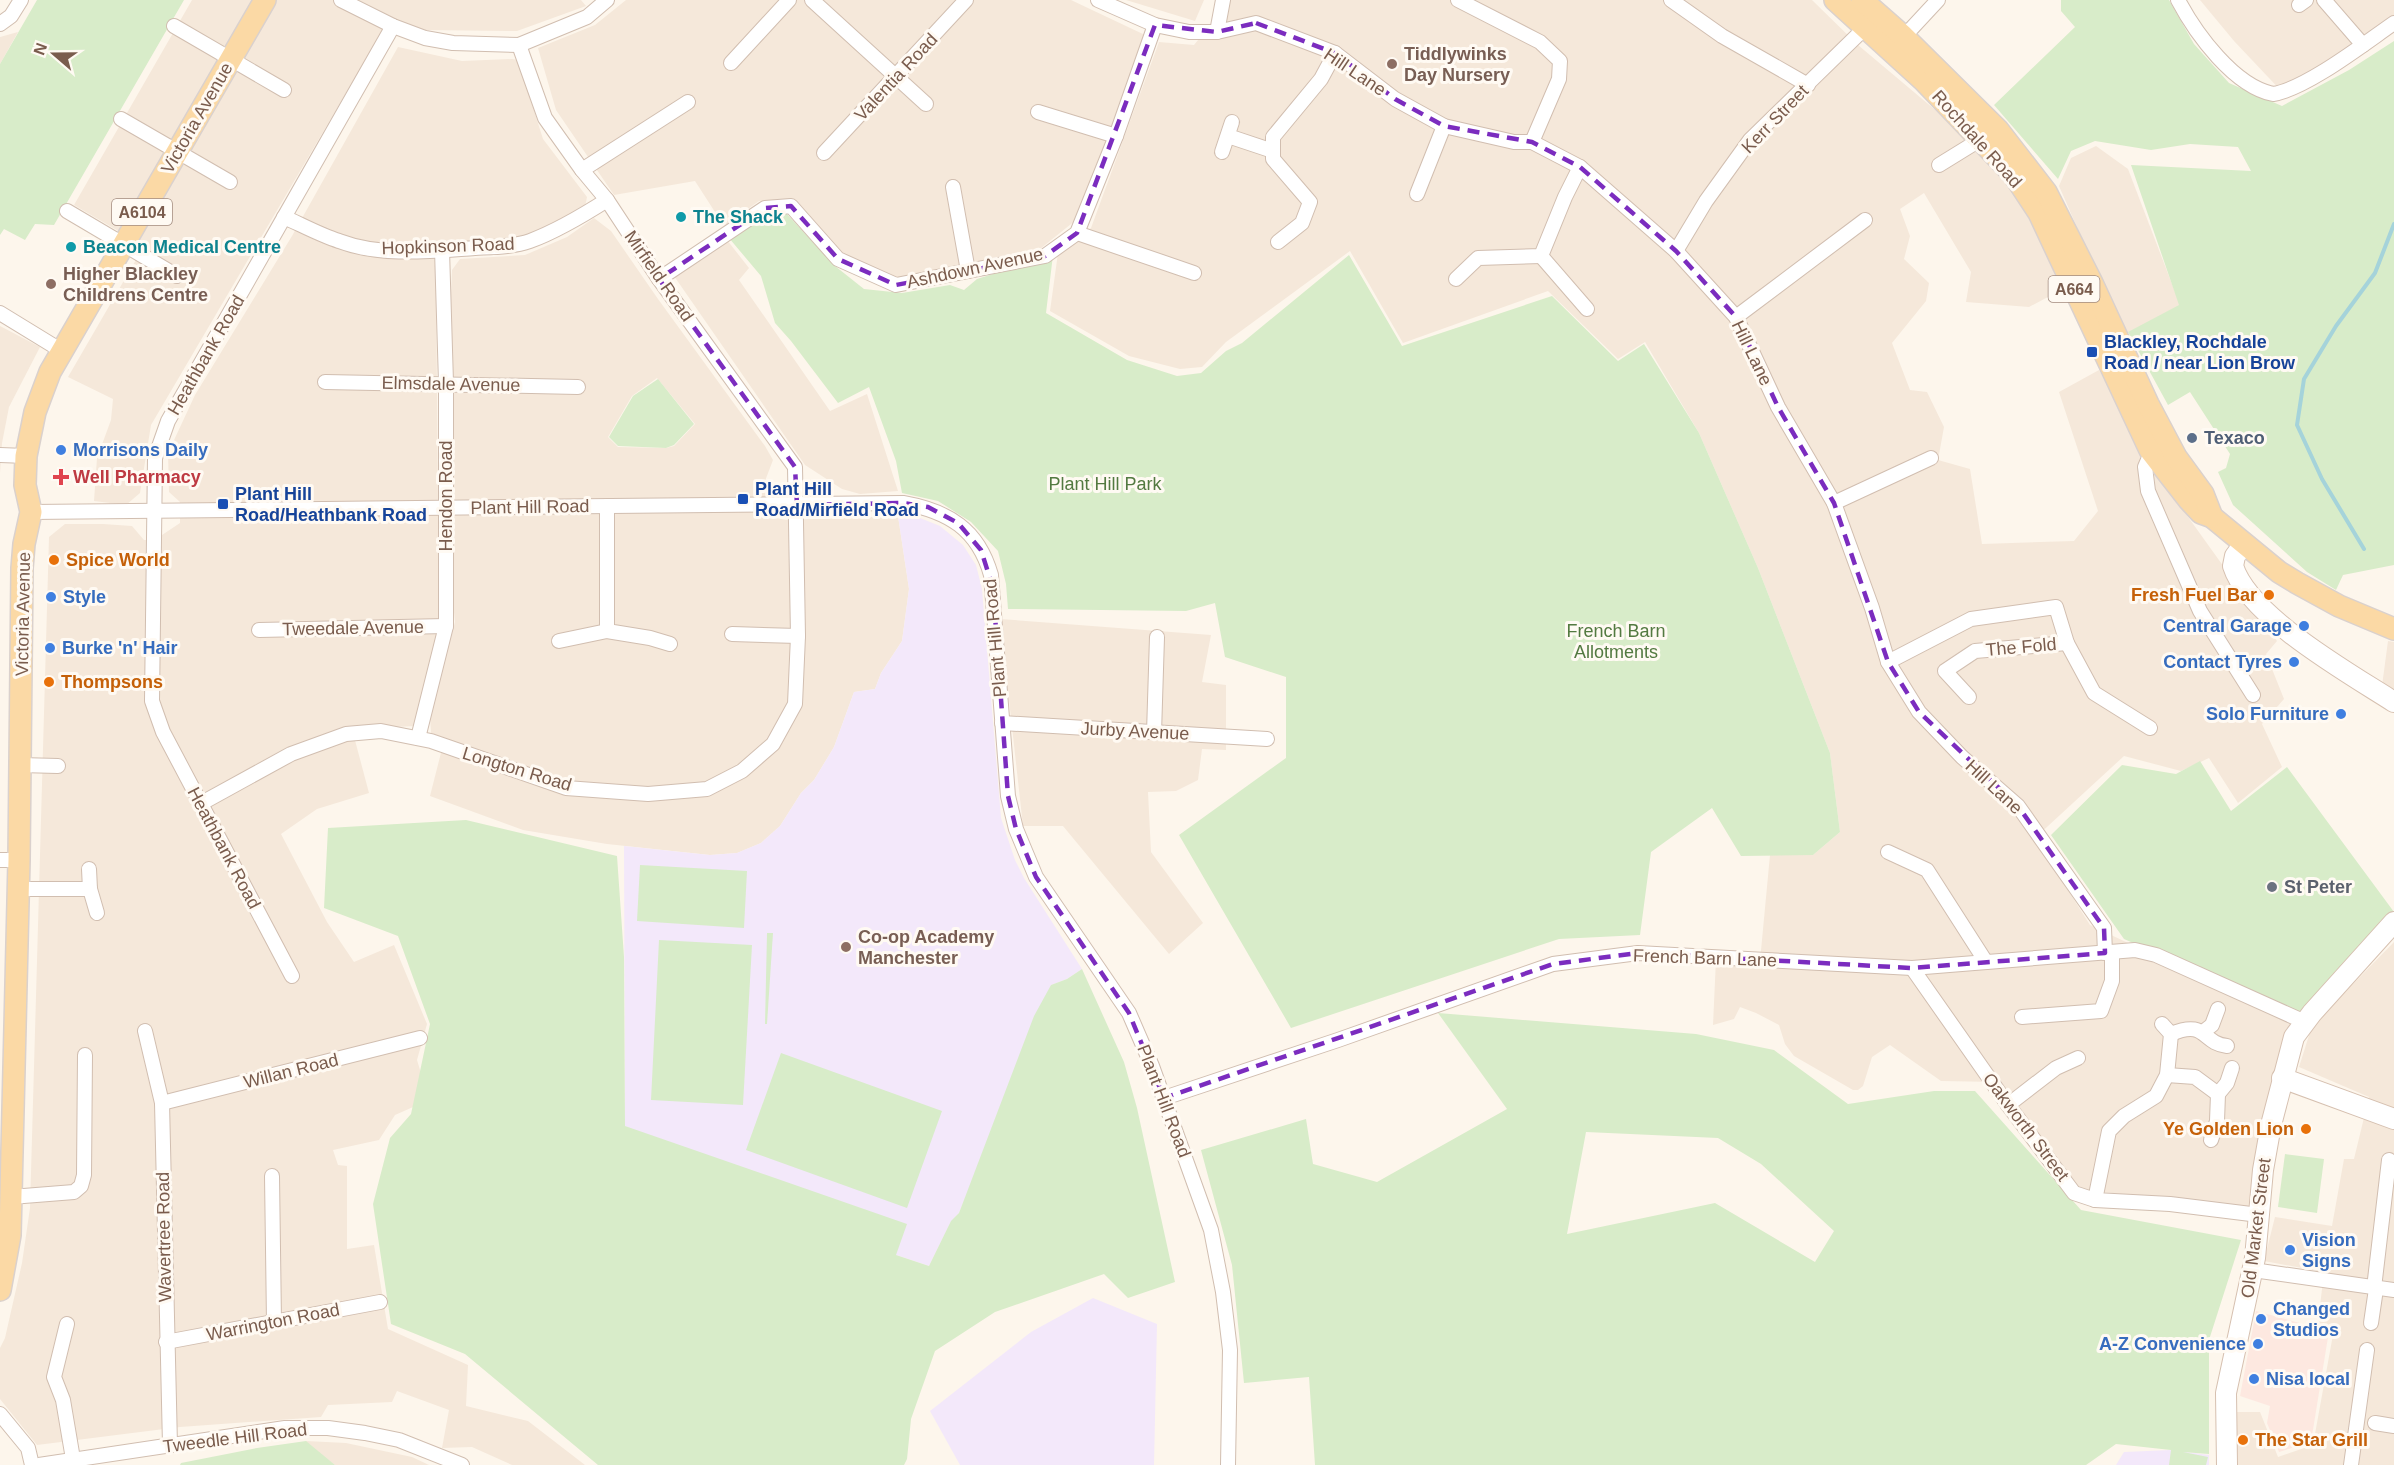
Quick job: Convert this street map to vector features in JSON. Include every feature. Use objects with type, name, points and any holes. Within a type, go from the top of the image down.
[{"type":"main road","name":"Victoria Avenue","points":[[0,1290],[10,1235],[7,1077],[18,890],[10,860],[20,765],[22,567],[31,512],[25,485],[30,429],[43,389],[62,351],[265,0]]},
{"type":"main road","name":"Rochdale Road","points":[[1835,0],[1872,21],[1897,43],[1924,81],[1988,134],[2039,213],[2157,442],[2195,507],[2201,513],[2212,517],[2279,572],[2339,606],[2394,629]]},
{"type":"main road","name":"Rochdale Road","points":[[1862,0],[1872,21]]},
{"type":"street","points":[[0,24],[11,16],[21,0]]},
{"type":"street","points":[[341,0],[393,26],[440,41],[519,45],[587,18],[608,0]]},
{"type":"street","points":[[731,63],[789,0]]},
{"type":"street","points":[[812,0],[927,104]]},
{"type":"street","name":"Valentia Road","points":[[824,153],[966,0]]},
{"type":"street","name":"Hill Lane","points":[[1098,0],[1155,25],[1190,32],[1217,32],[1256,22],[1335,54],[1395,99],[1444,126],[1514,142],[1532,142],[1580,167],[1676,251],[1736,317],[1778,407],[1834,503],[1872,608],[1888,663],[1919,712],[1962,757],[2018,806],[2104,928],[2114,952],[2112,981],[2101,1011],[2022,1017]]},
{"type":"street","points":[[1217,32],[1223,0]]},
{"type":"street","points":[[1458,0],[1540,42],[1560,61],[1559,80],[1532,142]]},
{"type":"street","points":[[1671,0],[1722,36],[1808,85]]},
{"type":"street","points":[[1897,43],[1938,0]]},
{"type":"street","points":[[2178,0],[2193,26],[2229,68],[2250,85],[2265,92],[2280,93],[2305,82],[2394,23]]},
{"type":"street","points":[[2324,0],[2363,45]]},
{"type":"street","name":"Kerr Street","points":[[1676,251],[1706,201],[1750,140],[1872,21]]},
{"type":"street","points":[[1155,25],[1116,136],[1077,233],[1194,273]]},
{"type":"street","points":[[174,26],[284,90]]},
{"type":"street","name":"Heathbank Road","points":[[292,976],[163,732],[152,702],[154,458],[164,429],[393,26]]},
{"type":"street","name":"Mirfield Road","points":[[519,45],[545,118],[582,170],[607,200],[659,279],[795,467],[797,505]]},
{"type":"street","points":[[1278,242],[1302,223],[1310,202],[1273,159],[1273,137],[1322,79],[1335,54]]},
{"type":"street","points":[[582,170],[688,102]]},
{"type":"street","points":[[1038,112],[1116,136]]},
{"type":"street","points":[[121,118],[230,182]]},
{"type":"street","points":[[1418,194],[1444,126]]},
{"type":"street","points":[[1222,152],[1230,129],[1273,151]]},
{"type":"street","points":[[1939,165],[1988,134]]},
{"type":"street","points":[[1541,256],[1580,167]]},
{"type":"street","points":[[953,187],[968,271]]},
{"type":"street","name":"Hopkinson Road","points":[[284,217],[356,246],[373,249],[442,250],[528,242],[576,219],[607,200]]},
{"type":"street","name":"Ashdown Avenue","points":[[659,279],[765,208],[790,206],[838,259],[896,285],[1045,256],[1077,233]]},
{"type":"street","points":[[67,211],[177,276]]},
{"type":"street","points":[[1736,317],[1865,220]]},
{"type":"street","name":"Hendon Road","points":[[418,738],[446,627],[446,383],[442,250]]},
{"type":"street","points":[[1456,279],[1478,258],[1541,256]]},
{"type":"street","points":[[1541,256],[1587,309]]},
{"type":"street","points":[[0,313],[62,351]]},
{"type":"street","name":"Elmsdale Avenue","points":[[325,382],[578,387]]},
{"type":"street","points":[[2157,442],[2145,467],[2148,491],[2200,611],[2253,695]]},
{"type":"street","points":[[0,455],[26,456]]},
{"type":"street","points":[[1834,503],[1931,458]]},
{"type":"street","name":"Plant Hill Road","points":[[31,512],[903,503],[938,511],[958,523],[981,550],[991,575],[1008,796],[1024,852],[1036,877],[1129,1013],[1164,1098],[1211,1230],[1223,1292],[1230,1350],[1228,1465]]},
{"type":"street","name":"Longton Road","points":[[200,804],[291,754],[346,734],[381,731],[418,738],[566,788],[648,794],[707,789],[742,771],[773,744],[795,704],[798,636],[797,505]]},
{"type":"street","points":[[607,506],[607,631]]},
{"type":"street","points":[[2244,544],[2235,556],[2233,566],[2245,588],[2263,608],[2301,641],[2394,702]]},
{"type":"street","points":[[1888,663],[1971,619],[2056,607],[2067,643],[2094,693],[2150,728]]},
{"type":"street","name":"Tweedale Avenue","points":[[259,630],[446,627]]},
{"type":"street","points":[[559,640],[607,631],[650,638],[670,644]]},
{"type":"street","points":[[732,634],[798,636]]},
{"type":"street","points":[[1154,733],[1157,638]]},
{"type":"street","name":"The Fold","points":[[1969,697],[1945,670],[1975,651],[2067,643]]},
{"type":"street","name":"Jurby Avenue","points":[[1002,723],[1267,739]]},
{"type":"street","points":[[20,765],[58,766]]},
{"type":"street","points":[[1888,852],[1927,870],[1986,962]]},
{"type":"street","points":[[89,869],[90,889],[97,913]]},
{"type":"street","points":[[18,890],[90,889]]},
{"type":"street","name":"Old Market Street","points":[[2227,1465],[2218,1399],[2253,1270],[2271,1125],[2294,1037],[2394,922]]},
{"type":"street","name":"French Barn Lane","points":[[1164,1098],[1338,1040],[1553,964],[1638,953],[1911,968],[2135,950],[2156,955],[2305,1022]]},
{"type":"street","name":"Oakworth Street","points":[[1911,968],[2008,1105],[2074,1193],[2095,1200],[2169,1204],[2259,1215]]},
{"type":"street","points":[[2203,1032],[2212,1025],[2218,1009]]},
{"type":"street","points":[[2095,1200],[2109,1131],[2124,1116],[2156,1096],[2167,1075],[2167,1029],[2185,1028],[2203,1032],[2216,1043],[2227,1046]]},
{"type":"street","name":"Wavertree Road","points":[[145,1031],[162,1103],[170,1445]]},
{"type":"street","name":"Willan Road","points":[[162,1103],[420,1038]]},
{"type":"street","points":[[10,1197],[74,1192],[81,1186],[84,1175],[85,1055]]},
{"type":"street","points":[[2008,1105],[2056,1068],[2078,1058]]},
{"type":"street","points":[[2211,1140],[2217,1121],[2218,1094],[2227,1083],[2232,1068]]},
{"type":"street","points":[[2167,1075],[2195,1077],[2218,1094]]},
{"type":"street","points":[[2282,1078],[2394,1119]]},
{"type":"street","points":[[2393,1131],[2394,1126]]},
{"type":"street","points":[[2371,1323],[2389,1160]]},
{"type":"street","points":[[272,1176],[274,1322]]},
{"type":"street","points":[[2253,1270],[2394,1290]]},
{"type":"street","name":"Warrington Road","points":[[166,1342],[380,1302]]},
{"type":"street","points":[[67,1324],[54,1377],[63,1400],[73,1459]]},
{"type":"street","points":[[2350,1465],[2367,1350]]},
{"type":"street","points":[[0,1414],[28,1448],[32,1465]]},
{"type":"street","points":[[2375,1423],[2394,1426]]},
{"type":"street","name":"Tweedle Hill Road","points":[[39,1465],[285,1428],[328,1428],[384,1436],[415,1445],[462,1465]]},
{"type":"highlighted area","points":[[1256,23],[1335,53],[1395,99],[1444,126],[1532,142],[1580,167],[1676,251],[1736,317],[1778,407],[1834,503],[1888,662],[1919,712],[2018,806],[2104,928],[2105,953],[1912,968],[1638,953],[1553,964],[1164,1098],[1129,1013],[1036,877],[1016,829],[1008,796],[993,588],[981,550],[958,523],[928,507],[903,503],[797,505],[795,467],[659,279],[765,208],[791,206],[838,259],[896,285],[1045,256],[1077,233],[1155,25],[1217,32]]},
{"type":"shaded area","points":[[192,0],[581,0],[586,6],[517,31],[425,30],[390,18],[151,425],[140,493],[126,505],[94,501],[97,458],[111,420],[113,399],[68,377],[144,246],[74,205]]},
{"type":"shaded area","points":[[626,0],[1071,0],[1145,35],[1100,169],[1076,220],[1035,253],[896,280],[843,257],[794,202],[759,201],[724,226],[695,181],[614,195],[556,110],[538,48],[595,25]]},
{"type":"shaded area","points":[[1126,0],[1204,0],[1195,21]]},
{"type":"shaded area","points":[[1228,0],[1812,0],[1858,45],[1984,151],[2034,224],[2061,290],[2029,307],[1966,302],[1971,272],[1924,193],[1900,209],[1910,236],[1904,259],[1929,283],[1926,301],[1892,343],[1910,390],[1927,392],[1944,427],[1938,460],[1970,469],[1982,544],[2074,541],[2098,511],[2059,392],[2099,370],[2158,475],[2277,641],[2266,654],[2284,699],[2262,724],[2282,767],[2238,803],[2209,758],[2181,771],[2124,756],[2035,838],[2090,925],[2295,1022],[2274,1076],[2249,1209],[2078,1189],[1998,1082],[1941,1081],[1890,1045],[1872,1057],[1863,1086],[1858,1090],[1853,1090],[1794,1056],[1785,1044],[1779,1025],[1756,1013],[1740,1007],[1734,1019],[1713,1025],[1716,959],[1760,961],[1770,855],[1813,855],[1840,832],[1830,753],[1758,568],[1699,433],[1645,342],[1618,359],[1548,291],[1403,343],[1350,251],[1226,342],[1202,367],[1180,369],[1129,356],[1050,311],[1058,253],[1091,228],[1159,42],[1194,45],[1225,7]]},
{"type":"shaded area","points":[[2200,0],[2394,0],[2394,32],[2286,96],[2234,41]]},
{"type":"shaded area","points":[[18,32],[0,64],[0,37]]},
{"type":"shaded area","points":[[398,47],[462,61],[518,60],[543,139],[587,197],[585,207],[525,239],[458,244],[433,242],[436,280],[439,614],[435,649],[416,726],[352,729],[369,793],[317,809],[281,834],[327,922],[354,962],[394,945],[427,1024],[417,1060],[429,1100],[395,1115],[379,1140],[333,1150],[338,1165],[347,1166],[347,1249],[374,1245],[388,1329],[468,1365],[466,1406],[528,1421],[585,1465],[512,1465],[472,1447],[442,1448],[449,1410],[397,1391],[392,1402],[328,1405],[321,1417],[180,1427],[37,1445],[0,1399],[0,1348],[5,1338],[22,1263],[30,1208],[49,537],[65,524],[103,524],[132,526],[144,540],[149,540],[162,535],[180,523],[180,502],[169,492],[168,453],[195,395],[292,236]]},
{"type":"shaded area","points":[[2096,146],[2128,169],[2180,305],[2124,335],[2059,186],[2071,158]]},
{"type":"shaded area","points":[[594,218],[611,231],[773,460],[765,481],[771,517],[786,520],[898,516],[909,589],[902,641],[881,673],[875,689],[854,692],[834,747],[814,780],[801,793],[780,826],[761,843],[737,853],[710,855],[607,844],[523,830],[430,796],[444,741],[431,733],[430,716],[455,622],[448,554],[452,523],[452,270],[460,259],[525,255],[567,237]],"holes":[[[657,378],[695,424],[674,446],[666,448],[618,447],[608,437],[632,396]]]},
{"type":"shaded area","points":[[727,240],[749,268],[739,280],[830,411],[867,394],[898,491],[860,494],[842,489],[805,465],[674,276]]},
{"type":"shaded area","points":[[0,326],[40,347],[9,407],[2,443],[0,473]]},
{"type":"shaded area","name":"Co-op Academy Manchester","points":[[898,516],[920,518],[940,526],[963,545],[976,565],[982,589],[1001,818],[1015,860],[1024,878],[1082,969],[1067,979],[1051,985],[959,1213],[951,1222],[929,1266],[896,1255],[625,1126],[624,846],[710,855],[737,853],[761,843],[780,826],[801,793],[814,780],[834,747],[854,692],[875,689],[881,673],[902,641],[909,589]]},
{"type":"shaded area","points":[[1000,619],[1211,635],[1202,682],[1226,685],[1226,750],[1202,749],[1198,780],[1176,791],[1148,792],[1151,852],[1203,923],[1169,954],[1063,826],[1023,826]]},
{"type":"shaded area","points":[[2388,641],[2394,642],[2394,693],[2382,686]]},
{"type":"shaded area","points":[[2394,942],[2394,1465],[2238,1465],[2235,1412],[2260,1412],[2278,1457],[2313,1445],[2334,1329],[2318,1323],[2324,1272],[2264,1261],[2275,1217],[2332,1226],[2344,1159],[2354,1159],[2369,1097],[2299,1067],[2312,1026]]},
{"type":"shaded area","points":[[1093,1298],[1157,1324],[1154,1465],[960,1465],[930,1411],[1031,1332]]},
{"type":"shaded area","points":[[2256,1311],[2329,1331],[2311,1442],[2279,1452],[2267,1423],[2270,1406],[2240,1396]]},
{"type":"shaded area","points":[[306,1441],[346,1443],[412,1457],[429,1465],[335,1465],[306,1444]]},
{"type":"shaded area","points":[[2171,1450],[2209,1455],[2209,1465],[2116,1465],[2124,1452]]},
{"type":"green space","points":[[37,0],[184,0],[54,225],[35,224],[25,240],[4,229],[0,235],[0,64]]},
{"type":"green space","points":[[2061,0],[2169,0],[2194,44],[2229,83],[2282,106],[2349,70],[2394,41],[2394,565],[2343,575],[2336,590],[2307,572],[2233,505],[2218,472],[2226,468],[2230,454],[2190,392],[2168,405],[2128,332],[2179,305],[2131,165],[2251,171],[2238,147],[2190,144],[2151,150],[2095,141],[2071,151],[2058,179],[1994,105],[2075,27],[2061,11]]},
{"type":"green space","points":[[786,213],[835,266],[864,289],[902,293],[950,285],[964,290],[977,279],[1053,255],[1046,313],[1127,360],[1177,376],[1201,373],[1226,351],[1242,343],[1349,255],[1402,346],[1552,296],[1618,361],[1644,344],[1699,433],[1758,568],[1830,753],[1840,832],[1813,855],[1741,856],[1712,808],[1651,852],[1640,935],[1559,939],[1291,1028],[1179,835],[1286,758],[1286,677],[1225,657],[1215,603],[1186,611],[1008,609],[1006,584],[998,551],[971,522],[938,501],[902,493],[896,461],[869,387],[838,403],[775,323],[761,276],[729,238],[764,214]]},
{"type":"green space","points":[[658,379],[694,424],[674,445],[666,448],[618,446],[609,437],[633,396]]},
{"type":"green space","points":[[2200,761],[2231,811],[2287,767],[2394,912],[2299,1015],[2124,939],[2051,835],[2122,765],[2176,774]]},
{"type":"green space","points":[[466,820],[617,856],[624,957],[625,1126],[907,1224],[896,1255],[929,1266],[951,1221],[959,1213],[1034,1016],[1051,985],[1067,979],[1082,969],[1124,1062],[1137,1108],[1175,1282],[1128,1298],[1104,1274],[995,1312],[935,1351],[911,1419],[907,1459],[904,1465],[598,1465],[465,1354],[391,1324],[373,1204],[390,1138],[411,1114],[430,1024],[398,936],[324,908],[328,828]]},
{"type":"green space","points":[[640,865],[747,871],[744,928],[637,921]]},
{"type":"green space","points":[[767,933],[773,933],[767,1024],[765,1024]]},
{"type":"green space","points":[[659,940],[752,945],[743,1105],[651,1100]]},
{"type":"green space","points":[[1438,1013],[1696,1034],[1774,1050],[1848,1104],[1934,1091],[1975,1091],[2081,1210],[2241,1240],[2209,1340],[2209,1454],[2183,1452],[2208,1457],[2206,1465],[2169,1465],[2171,1450],[2116,1444],[2086,1465],[1315,1465],[1309,1377],[1244,1383],[1232,1265],[1201,1150],[1306,1119],[1313,1164],[1377,1182],[1507,1109]],"holes":[[[1586,1132],[1718,1138],[1761,1164],[1834,1231],[1815,1262],[1715,1203],[1567,1234]]]},
{"type":"green space","points":[[781,1053],[942,1111],[907,1208],[746,1150]]},
{"type":"green space","points":[[2285,1154],[2324,1159],[2317,1213],[2278,1207]]},
{"type":"green space","points":[[306,1441],[335,1465],[180,1465],[257,1448]]},
{"type":"waterway","points":[[2364,549],[2322,479],[2297,425],[2304,379],[2336,326],[2375,273],[2394,224]]},
{"type":"place","name":"Tiddlywinks Day Nursery","points":[[1392,64]]},
{"type":"place","name":"The Shack","points":[[681,217]]},
{"type":"place","name":"Beacon Medical Centre","points":[[71,247]]},
{"type":"place","name":"Higher Blackley Childrens Centre","points":[[51,284]]},
{"type":"place","name":"Blackley, Rochdale Road / near Lion Brow","points":[[2092,352]]},
{"type":"place","name":"Texaco","points":[[2192,438]]},
{"type":"place","name":"Morrisons Daily","points":[[61,450]]},
{"type":"place","name":"Well Pharmacy","points":[[61,477]]},
{"type":"place","name":"Plant Hill Road/Mirfield Road","points":[[743,499]]},
{"type":"place","name":"Plant Hill Road/Heathbank Road","points":[[223,504]]},
{"type":"place","name":"Spice World","points":[[54,560]]},
{"type":"place","name":"Fresh Fuel Bar","points":[[2269,595]]},
{"type":"place","name":"Style","points":[[51,597]]},
{"type":"place","name":"Central Garage","points":[[2304,626]]},
{"type":"place","name":"Burke 'n' Hair","points":[[50,648]]},
{"type":"place","name":"Contact Tyres","points":[[2294,662]]},
{"type":"place","name":"Thompsons","points":[[49,682]]},
{"type":"place","name":"Solo Furniture","points":[[2341,714]]},
{"type":"place","name":"St Peter","points":[[2272,887]]},
{"type":"place","name":"Co-op Academy Manchester","points":[[846,947]]},
{"type":"place","name":"Ye Golden Lion","points":[[2306,1129]]},
{"type":"place","name":"Vision Signs","points":[[2290,1250]]},
{"type":"place","name":"Changed Studios","points":[[2261,1319]]},
{"type":"place","name":"A-Z Convenience","points":[[2258,1344]]},
{"type":"place","name":"Nisa local","points":[[2254,1379]]},
{"type":"place","name":"The Star Grill","points":[[2243,1440]]},
{"type":"park label","name":"Plant Hill Park","points":[[1105,484]]},
{"type":"park label","name":"French Barn Allotments","points":[[1616,641]]}]
